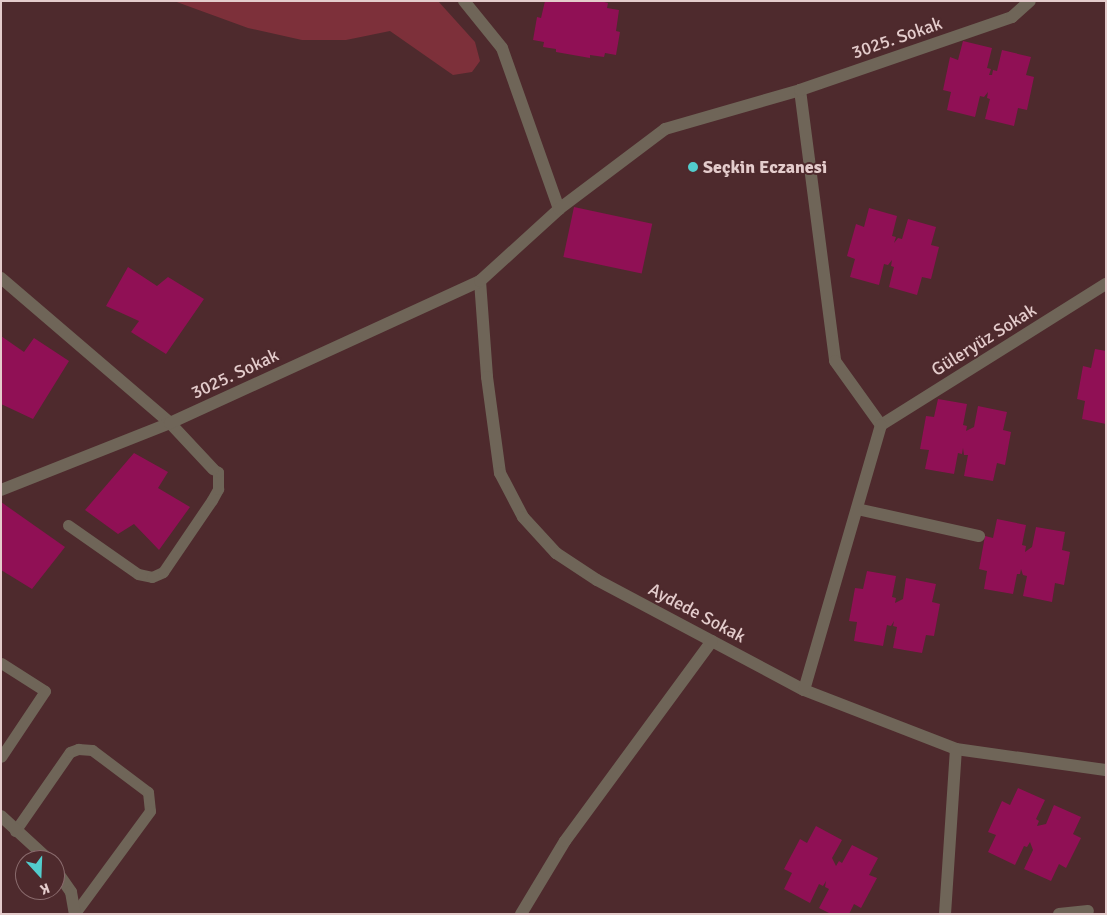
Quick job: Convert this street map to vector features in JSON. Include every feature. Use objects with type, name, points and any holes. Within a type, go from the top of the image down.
[{"type":"street","points":[[464,1],[502,48],[559,209]]},
{"type":"street","name":"3025. Sokak","points":[[1,490],[170,422],[480,281],[559,209],[665,129],[800,90],[1012,16],[1030,1]]},
{"type":"street","points":[[800,90],[835,361],[881,425],[804,690]]},
{"type":"street","points":[[1,278],[170,422],[213,469]]},
{"type":"street","name":"Aydede Sokak","points":[[480,281],[487,377],[500,474],[523,517],[556,553],[597,580],[804,690],[956,749],[1106,770]]},
{"type":"street","name":"Güleryüz Sokak","points":[[881,425],[1106,284]]},
{"type":"street","points":[[856,509],[980,536]]},
{"type":"street","points":[[521,914],[565,842],[712,641]]},
{"type":"street","points":[[945,914],[956,749]]},
{"type":"street","points":[[1,816],[37,850]]},
{"type":"street","points":[[65,883],[71,892],[75,913]]},
{"type":"street","points":[[1059,914],[1088,911]]},
{"type":"lane","points":[[68,525],[138,574],[152,577],[163,572],[212,500],[218,489],[218,472],[213,469]]},
{"type":"lane","points":[[1,664],[46,691],[1,757]]},
{"type":"lane","points":[[15,831],[70,752],[78,748],[92,750],[144,787],[150,798],[150,811],[75,913]]},
{"type":"shaded area","points":[[174,1],[438,1],[475,42],[480,61],[472,72],[453,75],[390,31],[346,40],[302,40],[248,28]]},
{"type":"building","points":[[545,1],[600,1],[608,3],[607,8],[619,10],[616,31],[620,32],[616,55],[605,53],[604,57],[590,55],[590,58],[556,52],[556,49],[543,47],[544,42],[533,40],[537,17],[541,18]]},
{"type":"building","points":[[963,41],[992,48],[987,68],[991,69],[989,75],[992,75],[993,70],[997,71],[1002,50],[1031,57],[1026,75],[1034,77],[1027,110],[1018,108],[1014,126],[985,119],[990,99],[987,98],[988,92],[984,97],[980,96],[975,117],[947,110],[951,92],[943,90],[950,57],[958,60]]},
{"type":"building","points":[[574,207],[652,224],[642,274],[563,257]]},
{"type":"building","points":[[869,208],[897,216],[892,236],[896,237],[894,243],[898,238],[902,239],[908,219],[936,227],[931,245],[939,247],[931,279],[922,277],[917,295],[889,287],[894,267],[891,266],[892,260],[888,265],[884,264],[879,285],[850,277],[855,259],[847,256],[856,224],[864,227]]},
{"type":"building","points":[[128,267],[157,286],[168,277],[204,299],[166,354],[131,332],[139,321],[106,306]]},
{"type":"building","points":[[1,336],[24,352],[34,338],[69,361],[33,419],[1,404]]},
{"type":"building","points":[[1095,349],[1106,351],[1106,424],[1082,419],[1085,401],[1077,399],[1083,366],[1091,368]]},
{"type":"building","points":[[938,399],[967,404],[963,425],[967,426],[966,431],[974,427],[978,406],[1007,412],[1003,430],[1011,432],[1005,465],[997,463],[993,481],[964,476],[968,455],[964,455],[963,448],[962,454],[958,453],[954,474],[925,469],[929,450],[920,449],[926,416],[934,417]]},
{"type":"building","points":[[134,453],[168,472],[158,488],[190,507],[159,550],[134,524],[118,534],[85,510]]},
{"type":"building","points":[[1,502],[65,547],[32,589],[1,570]]},
{"type":"building","points":[[997,519],[1026,525],[1022,545],[1026,546],[1025,552],[1032,547],[1036,527],[1065,532],[1062,550],[1070,552],[1064,585],[1055,583],[1052,602],[1023,596],[1027,576],[1023,575],[1021,569],[1020,574],[1017,574],[1013,594],[984,589],[987,571],[979,569],[985,536],[993,538]]},
{"type":"building","points":[[867,571],[896,576],[892,597],[896,598],[895,603],[903,599],[906,578],[936,584],[932,602],[940,604],[934,636],[926,635],[922,653],[893,648],[897,627],[893,626],[894,621],[891,626],[887,625],[883,646],[854,641],[857,622],[849,621],[855,588],[863,589]]},
{"type":"building","points":[[1018,788],[1045,800],[1036,819],[1039,821],[1037,826],[1046,824],[1054,805],[1081,817],[1073,834],[1081,838],[1066,868],[1059,864],[1051,881],[1024,869],[1033,850],[1030,842],[1027,847],[1024,846],[1015,865],[988,852],[996,835],[988,832],[1002,801],[1010,805]]},
{"type":"building","points":[[816,826],[842,840],[832,858],[836,866],[839,861],[842,863],[852,845],[878,858],[869,875],[877,878],[861,908],[854,904],[849,914],[831,914],[819,908],[829,889],[825,887],[826,881],[823,886],[819,884],[810,903],[784,889],[792,873],[784,869],[800,839],[807,843]]},
{"type":"place","name":"Seçkin Eczanesi","points":[[693,167]]}]
